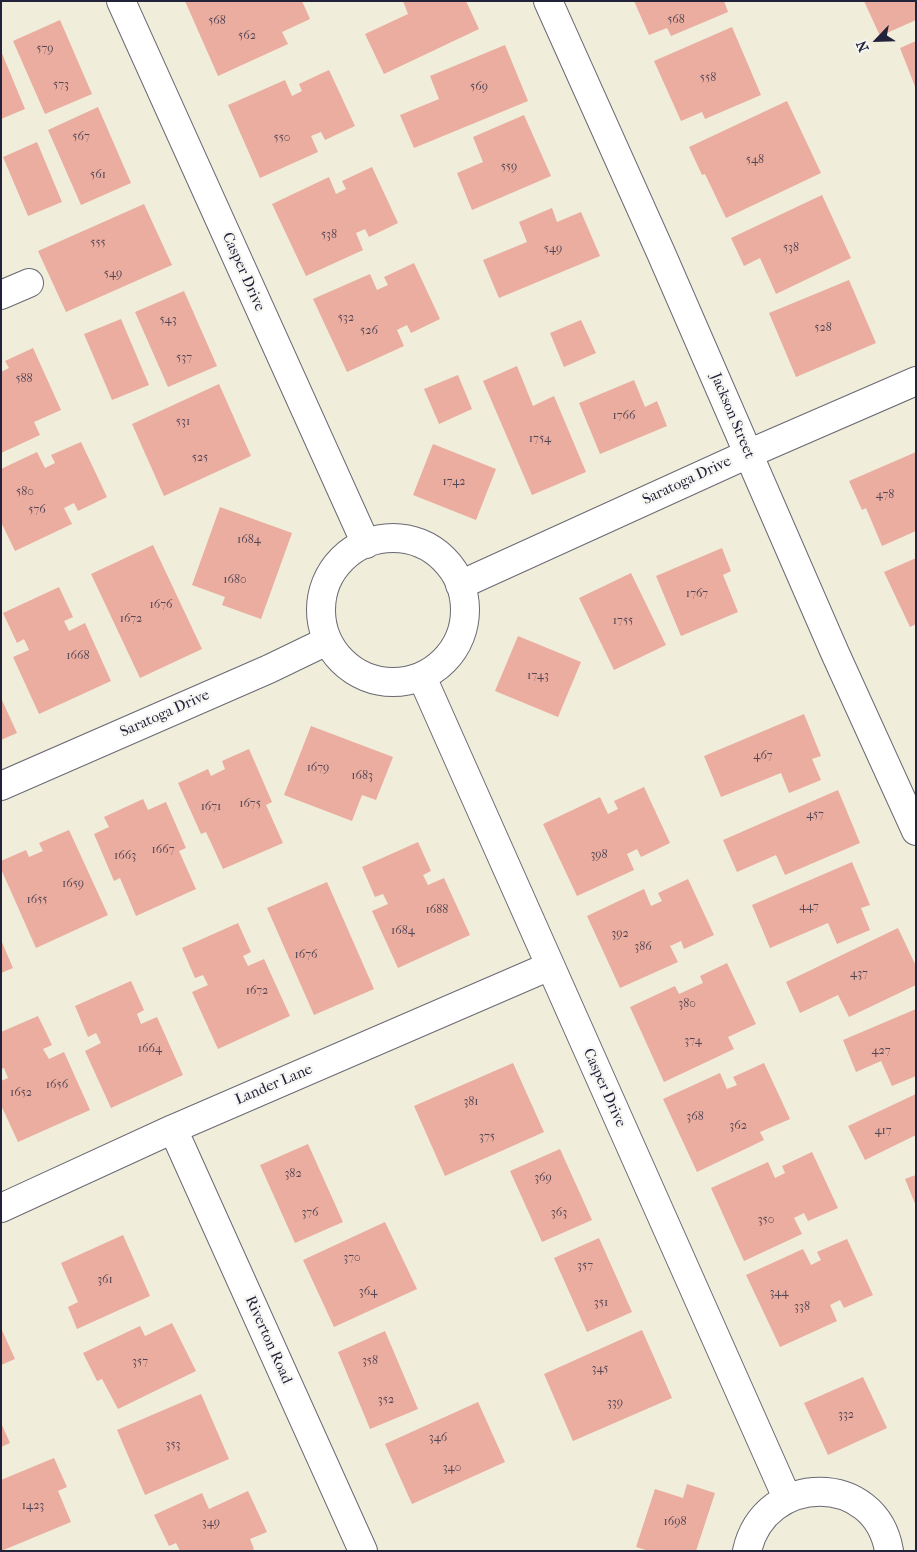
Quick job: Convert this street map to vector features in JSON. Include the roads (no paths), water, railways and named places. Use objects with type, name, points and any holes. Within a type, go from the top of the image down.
[{"type":"street","name":"Casper Drive","points":[[121,1],[366,544]]},
{"type":"street","name":"Jackson Street","points":[[548,1],[916,832]]},
{"type":"street","points":[[1,295],[29,283]]},
{"type":"street","name":"Saratoga Drive","points":[[460,585],[748,454],[916,381]]},
{"type":"street","points":[[385,538],[404,539],[422,544],[438,554],[451,568],[460,585],[465,606],[463,628],[455,648],[440,665],[422,677],[400,683],[376,681],[355,672],[338,657],[328,641],[321,615],[323,592],[332,572],[346,555],[366,544],[385,538]]},
{"type":"street","name":"Saratoga Drive","points":[[1,786],[269,669],[328,641]]},
{"type":"street","name":"Casper Drive","points":[[422,677],[787,1498]]},
{"type":"street","name":"Lander Lane","points":[[1,1208],[173,1129],[550,966]]},
{"type":"street","name":"Riverton Road","points":[[173,1129],[363,1551]]},
{"type":"street","points":[[747,1551],[755,1528],[769,1510],[787,1498],[807,1492],[828,1492],[848,1497],[865,1508],[879,1524],[888,1543],[889,1551]]}]
